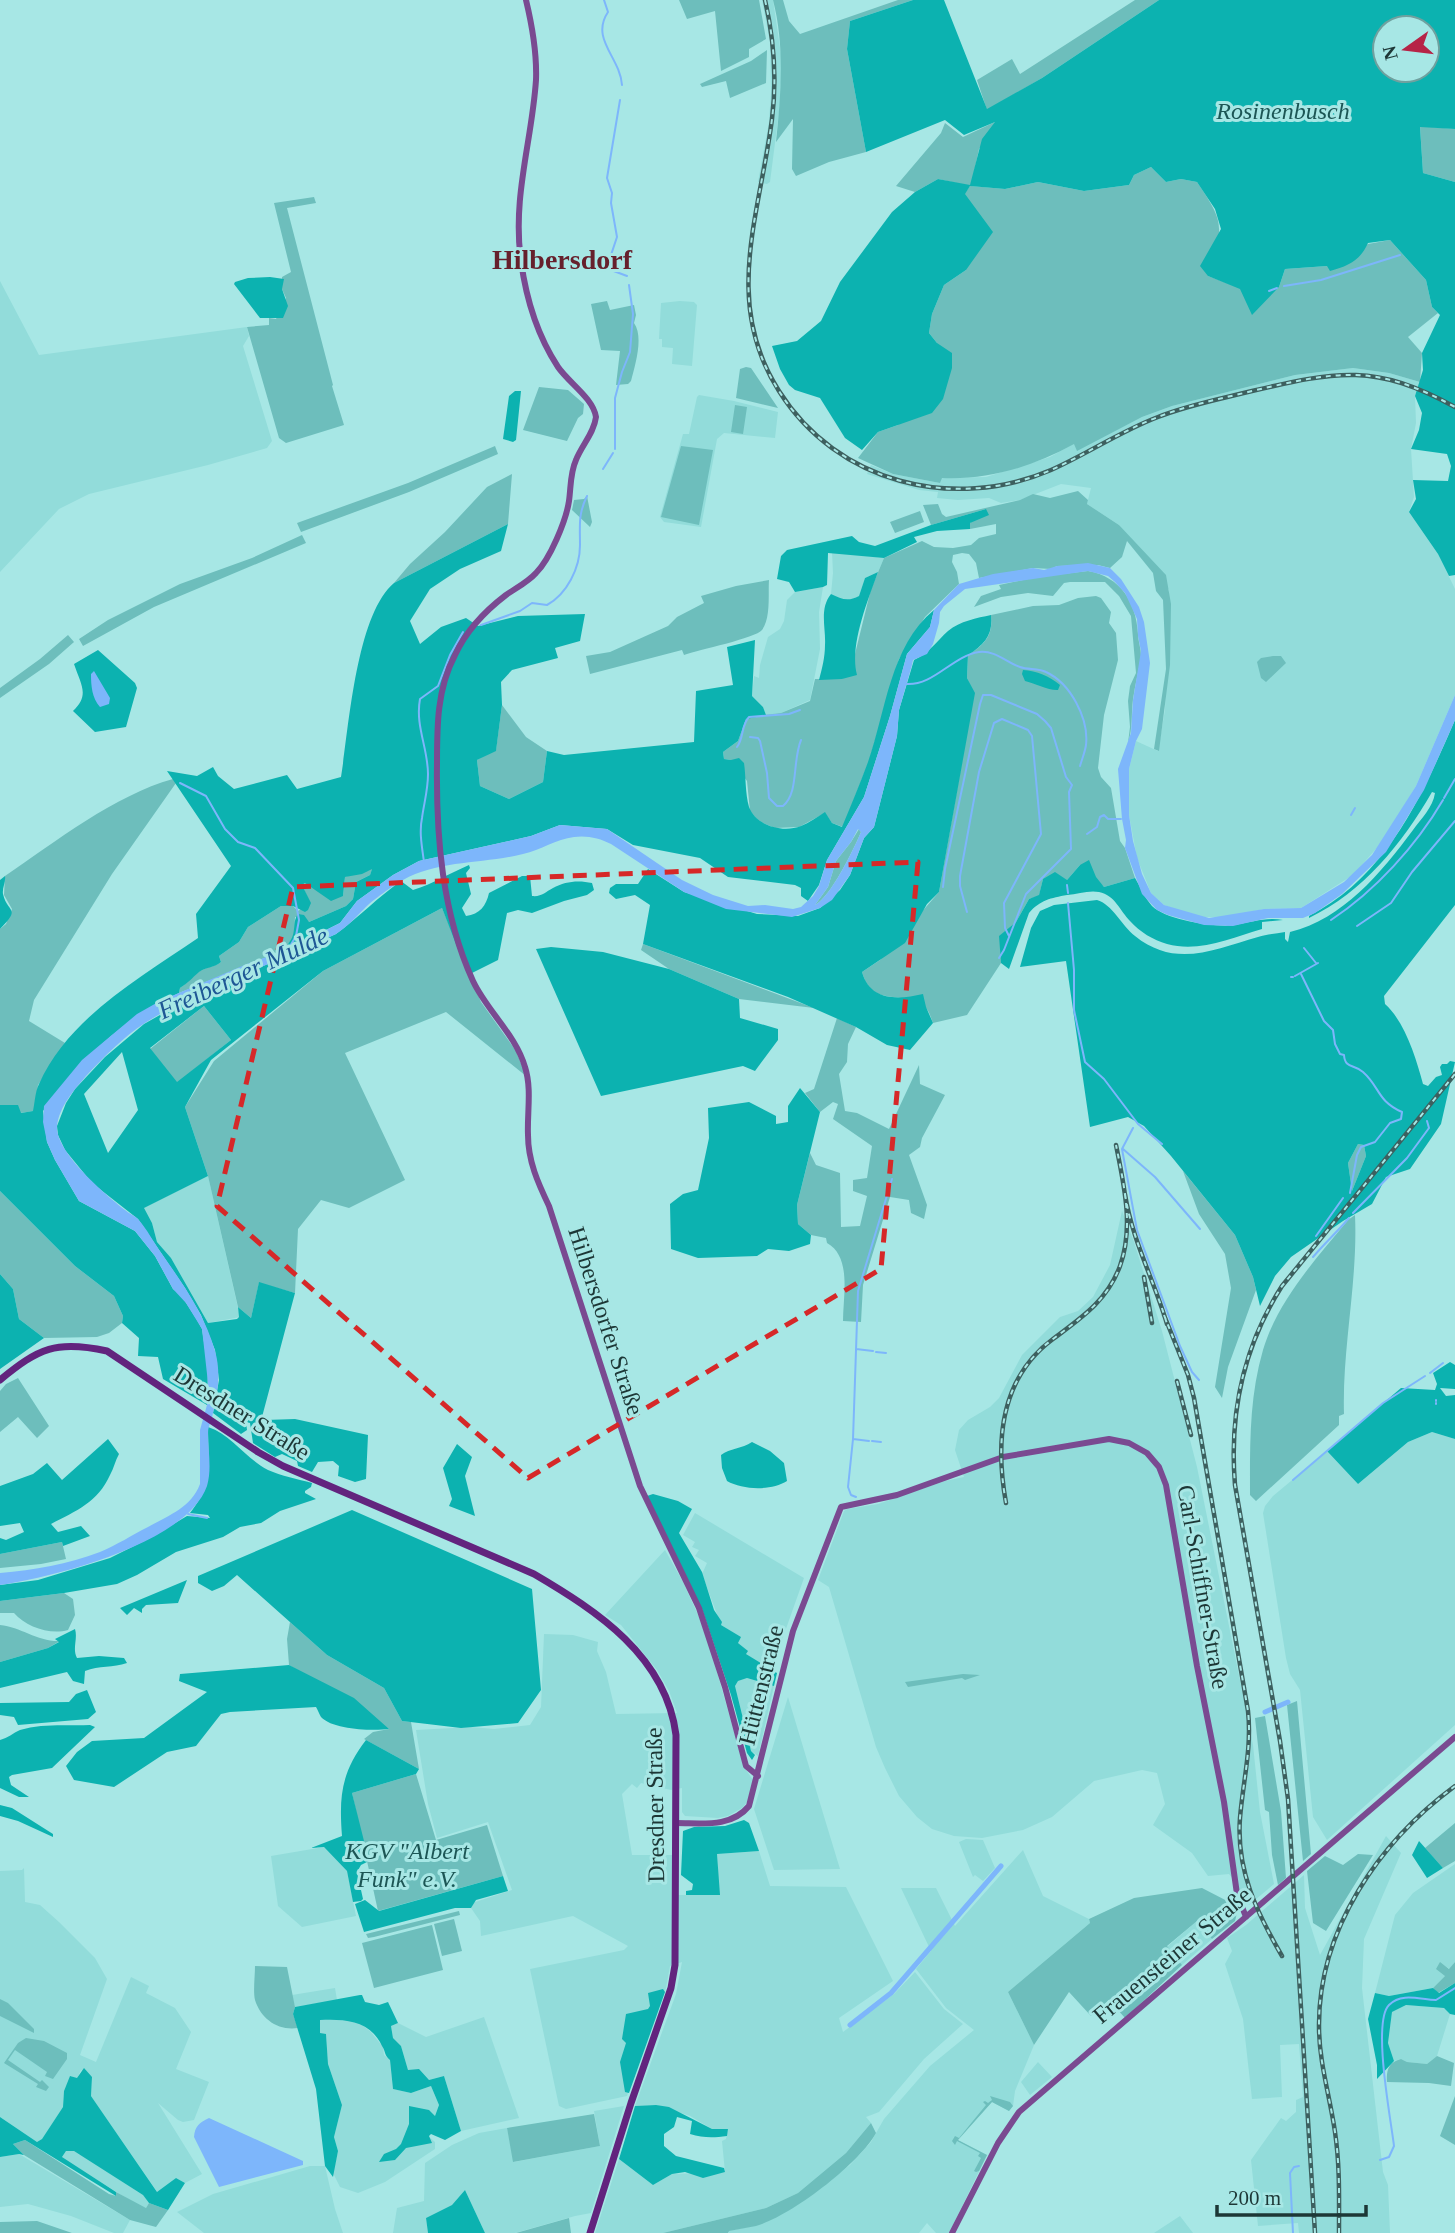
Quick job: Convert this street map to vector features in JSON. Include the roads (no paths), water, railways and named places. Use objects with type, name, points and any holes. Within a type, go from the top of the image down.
[{"type":"main road","name":"Hilbersdorfer Straße","points":[[526,0],[534,44],[536,78],[521,175],[519,243],[523,275],[534,318],[549,352],[572,386],[589,401],[596,413],[596,420],[576,460],[570,479],[566,513],[546,558],[537,573],[502,598],[470,629],[450,664],[442,689],[437,726],[438,829],[445,891],[459,943],[474,982],[518,1049],[524,1063],[529,1086],[528,1139],[535,1174],[549,1206],[640,1486],[699,1608],[746,1766],[759,1772]]},
{"type":"main road","name":"Dresdner Straße","points":[[0,1380],[23,1361],[50,1348],[80,1345],[107,1351],[283,1466],[534,1574],[569,1595],[622,1635],[651,1668],[672,1710],[677,1758],[675,1965],[671,1988],[590,2233]]},
{"type":"main road","name":"Carl-Schiffner-Straße","points":[[845,1505],[897,1494],[987,1462],[1022,1453],[1109,1439],[1129,1443],[1147,1453],[1159,1467],[1166,1485],[1197,1666],[1225,1806],[1237,1894],[1245,1917]]},
{"type":"main road","name":"Hüttenstraße","points":[[677,1823],[717,1823],[733,1820],[749,1806],[793,1631],[835,1520],[841,1507],[845,1505]]},
{"type":"main road","name":"Frauensteiner Straße","points":[[952,2233],[998,2143],[1019,2112],[1455,1737]]},
{"type":"water","name":"Freiberger Mulde","points":[[1088,563],[1110,568],[1121,579],[1139,607],[1144,622],[1150,663],[1142,729],[1129,769],[1129,815],[1142,874],[1151,893],[1164,905],[1209,918],[1264,909],[1301,908],[1344,882],[1372,855],[1416,786],[1455,695],[1455,720],[1424,790],[1386,852],[1342,894],[1303,918],[1268,918],[1233,926],[1204,925],[1157,910],[1142,894],[1125,848],[1118,769],[1131,733],[1141,651],[1137,619],[1125,593],[1115,582],[1108,576],[1088,571],[965,589],[944,606],[940,612],[933,644],[927,654],[913,660],[899,710],[897,736],[874,827],[864,838],[850,875],[832,900],[820,908],[792,917],[726,909],[684,892],[611,844],[583,836],[561,840],[523,854],[431,869],[403,880],[372,902],[336,934],[191,998],[145,1023],[121,1041],[86,1076],[64,1106],[57,1126],[64,1148],[95,1184],[141,1223],[193,1300],[211,1338],[218,1374],[216,1398],[208,1430],[210,1467],[207,1486],[195,1506],[174,1524],[147,1540],[84,1565],[0,1585],[0,1573],[63,1563],[112,1546],[179,1510],[191,1499],[200,1484],[200,1430],[207,1405],[208,1383],[202,1329],[186,1303],[173,1289],[155,1256],[135,1231],[79,1201],[47,1142],[43,1122],[44,1106],[82,1060],[137,1014],[160,1001],[286,950],[340,923],[357,901],[393,875],[419,861],[531,836],[560,825],[607,829],[682,880],[713,895],[748,906],[765,905],[793,909],[801,907],[819,886],[827,860],[864,797],[907,654],[930,627],[934,610],[959,584],[993,574],[1033,568],[1044,570]],"holes":[[[858,829],[861,832],[828,893],[815,905],[828,887],[836,861]]]},
{"type":"water","points":[[94,671],[110,698],[109,704],[100,707],[92,687],[91,674]]},
{"type":"water","points":[[209,2118],[303,2161],[303,2165],[219,2187],[194,2137],[198,2125]]},
{"type":"waterway","points":[[604,0],[608,12],[602,31],[622,85]]},
{"type":"waterway","points":[[620,100],[607,178],[612,193],[611,203],[617,237],[608,264],[611,270],[627,276]]},
{"type":"waterway","points":[[1284,286],[1321,280],[1400,255]]},
{"type":"waterway","points":[[615,449],[615,398],[630,352],[633,314],[629,285]]},
{"type":"waterway","points":[[1269,291],[1277,288]]},
{"type":"waterway","points":[[603,469],[613,453]]},
{"type":"waterway","points":[[481,625],[520,611],[532,603],[547,605],[561,594],[578,563],[581,514],[587,496]]},
{"type":"waterway","points":[[424,862],[421,829],[428,774],[420,728],[420,699],[438,686],[450,655],[463,632]]},
{"type":"waterway","points":[[906,684],[925,680],[960,659],[979,652],[995,655],[1020,667],[1046,672],[1063,684],[1081,713],[1086,745],[1080,766]]},
{"type":"waterway","points":[[943,887],[980,704],[983,695],[991,695],[1037,714],[1045,721],[1051,728],[1066,777],[1072,785],[1069,792],[1071,849],[1026,894],[999,958]]},
{"type":"waterway","points":[[737,747],[749,717],[789,714],[800,710]]},
{"type":"waterway","points":[[967,912],[960,876],[979,772],[994,723],[1002,719],[1028,730],[1032,736],[1041,834],[1004,903],[1005,928],[1009,936]]},
{"type":"waterway","points":[[750,737],[760,741],[769,798],[777,806],[783,806],[791,793],[801,740]]},
{"type":"waterway","points":[[1444,798],[1455,779]]},
{"type":"waterway","name":"Freiberger Mulde","points":[[180,783],[206,796],[225,829],[238,842],[255,848],[293,888],[299,920],[296,936],[289,948]]},
{"type":"waterway","points":[[1331,920],[1379,881],[1407,851],[1443,800]]},
{"type":"waterway","points":[[1351,815],[1355,808]]},
{"type":"waterway","points":[[1087,834],[1097,827],[1100,817],[1104,815],[1108,819],[1121,819]]},
{"type":"waterway","points":[[1357,926],[1391,903],[1412,872],[1455,821]]},
{"type":"waterway","points":[[1067,885],[1068,893]]},
{"type":"waterway","points":[[1068,903],[1074,970],[1074,1010],[1085,1062],[1104,1079],[1138,1124],[1162,1144]]},
{"type":"waterway","points":[[1304,948],[1316,963]]},
{"type":"waterway","points":[[1295,976],[1318,963]]},
{"type":"waterway","points":[[1301,974],[1324,1021],[1333,1030],[1340,1054],[1344,1055],[1348,1064],[1369,1078],[1388,1103],[1402,1112],[1401,1119],[1390,1123],[1375,1142],[1361,1147],[1350,1193]]},
{"type":"waterway","points":[[1353,1213],[1407,1158],[1429,1128],[1427,1121]]},
{"type":"waterway","points":[[1133,1128],[1122,1149],[1137,1230],[1180,1346],[1192,1372],[1199,1380]]},
{"type":"waterway","points":[[1123,1149],[1155,1177],[1200,1229]]},
{"type":"waterway","points":[[856,1497],[851,1495],[848,1487],[853,1439],[858,1291],[892,1179]]},
{"type":"waterway","points":[[1316,1236],[1343,1198]]},
{"type":"waterway","points":[[1313,1257],[1349,1218]]},
{"type":"waterway","points":[[856,1349],[873,1351]]},
{"type":"waterway","points":[[876,1352],[886,1353]]},
{"type":"waterway","points":[[1430,1373],[1443,1363]]},
{"type":"waterway","points":[[1293,1480],[1383,1403],[1425,1376]]},
{"type":"waterway","points":[[853,1439],[869,1441]]},
{"type":"waterway","points":[[872,1441],[881,1442]]},
{"type":"waterway","points":[[188,1514],[207,1518]]},
{"type":"waterway","points":[[1265,1712],[1288,1702]]},
{"type":"waterway","points":[[850,2025],[891,1993],[1001,1866]]},
{"type":"waterway","points":[[1380,2160],[1389,2157],[1394,2146],[1382,2050],[1384,2015],[1394,2001],[1412,1998],[1436,2000],[1455,1988]]},
{"type":"waterway","points":[[1293,2233],[1290,2173],[1294,2167],[1299,2166]]},
{"type":"railway","points":[[765,0],[771,29],[774,89],[772,119],[750,257],[752,324],[762,358],[779,391],[803,423],[832,448],[865,467],[900,481],[937,488],[975,488],[1014,482],[1051,470],[1131,429],[1169,413],[1204,402],[1309,379],[1356,375],[1378,377],[1402,383],[1455,407]]},
{"type":"railway","points":[[1315,2233],[1288,1799],[1235,1485],[1234,1432],[1237,1406],[1248,1357],[1257,1333],[1282,1286],[1455,1074]]},
{"type":"railway","points":[[1006,1503],[1001,1457],[1002,1435],[1012,1392],[1035,1355],[1100,1299],[1120,1266],[1127,1221],[1116,1145]]},
{"type":"railway","points":[[1125,1194],[1138,1244],[1167,1324]]},
{"type":"railway","points":[[1144,1277],[1152,1323]]},
{"type":"railway","points":[[1164,1315],[1188,1375],[1194,1398],[1248,1711],[1248,1751],[1240,1818],[1241,1855],[1250,1890],[1264,1924],[1282,1956]]},
{"type":"railway","points":[[1177,1381],[1191,1435]]},
{"type":"railway","points":[[1339,2233],[1337,2145],[1319,2040],[1321,1991],[1329,1956],[1358,1891],[1378,1861],[1427,1808],[1455,1786]]},
{"type":"district","name":"Hilbersdorf","points":[[562,259]]},
{"type":"park label","name":"Rosinenbusch","points":[[1283,111]]},
{"type":"park label","name":"KGV \"Albert Funk\" e.V.","points":[[407,1865]]}]
